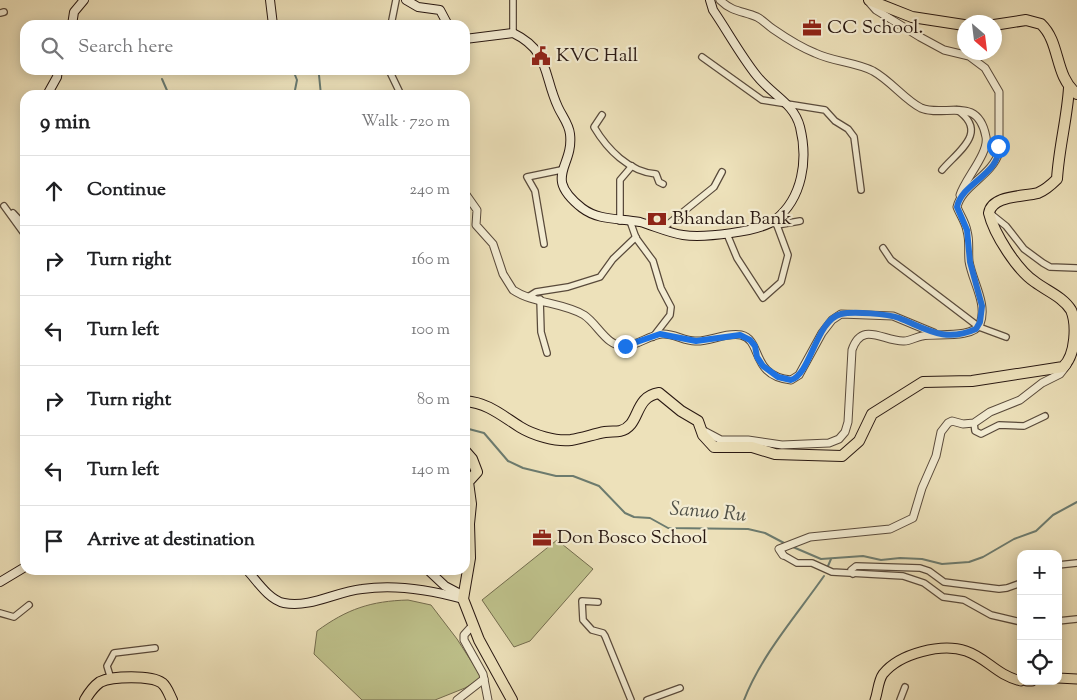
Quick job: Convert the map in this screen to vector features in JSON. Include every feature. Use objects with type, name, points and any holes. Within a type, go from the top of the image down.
[{"type":"highway","points":[[868,0],[912,17],[957,24]]},
{"type":"highway","points":[[470,401],[498,410],[521,428],[536,434],[571,440],[621,431],[629,427],[644,400],[651,394],[659,393],[681,412],[694,417],[714,447],[718,449],[752,447],[775,454],[842,456],[849,452],[859,441],[872,414],[923,382],[972,381],[1063,366],[1068,362],[1073,351],[1076,331],[1072,311],[1064,301],[1032,281],[1017,265],[1005,249],[989,213],[990,209],[998,201],[1039,192],[1057,179],[1058,154],[1073,91],[1061,70],[1053,42],[1041,24],[1026,20],[1002,24]]},
{"type":"highway","points":[[470,457],[476,472],[470,480]]},
{"type":"highway","points":[[470,497],[470,511]]},
{"type":"highway","points":[[467,575],[464,598],[478,640],[512,700]]},
{"type":"highway","points":[[85,700],[94,686],[111,679],[155,680],[164,684],[172,700]]},
{"type":"main road","points":[[73,20],[74,12],[84,0]]},
{"type":"main road","points":[[270,0],[272,20]]},
{"type":"main road","points":[[406,0],[418,6],[440,10],[445,20]]},
{"type":"main road","points":[[470,38],[513,33],[537,50],[543,59],[558,106],[569,128],[568,156],[561,170],[562,184],[576,203],[591,214],[630,221],[683,235],[727,234],[776,223],[800,185],[803,149],[800,126],[794,110],[768,88],[749,66],[713,10],[710,0]]},
{"type":"main road","points":[[50,90],[58,75]]},
{"type":"main road","points":[[0,582],[20,569]]},
{"type":"main road","points":[[251,575],[262,588],[283,603],[313,603],[348,592],[382,588],[415,589],[464,598]]},
{"type":"main road","points":[[433,575],[445,586],[464,598]]},
{"type":"main road","points":[[875,700],[880,680],[889,669],[902,659],[936,650],[966,651],[997,672],[1017,680]]},
{"type":"main road","points":[[1062,678],[1077,680]]},
{"type":"street","points":[[392,20],[396,0]]},
{"type":"street","points":[[513,0],[513,33]]},
{"type":"street","points":[[720,0],[736,12],[758,17],[794,42],[815,53],[837,62],[860,65],[873,71],[923,109],[955,108],[971,114],[979,121],[986,140],[985,149],[966,180],[958,199],[957,207],[967,230],[970,262],[982,306],[979,327]]},
{"type":"street","points":[[868,0],[876,10],[920,37],[944,50],[975,60],[985,68],[996,85],[999,100],[999,152],[997,160],[958,199]]},
{"type":"street","points":[[702,57],[755,97],[825,110],[835,121],[851,133],[861,190]]},
{"type":"street","points":[[392,75],[399,90]]},
{"type":"street","points":[[942,170],[962,151],[968,142],[971,129],[967,119],[955,108]]},
{"type":"street","points":[[602,115],[595,125],[596,130],[609,149],[632,166],[648,174],[656,174],[659,182],[663,184]]},
{"type":"street","points":[[620,220],[620,180],[632,166]]},
{"type":"street","points":[[544,244],[535,191],[528,176],[561,170]]},
{"type":"street","points":[[662,229],[714,188],[722,172]]},
{"type":"street","points":[[470,200],[477,210],[476,225],[493,244],[508,285],[517,293],[578,312],[593,322],[607,338],[616,344],[625,346],[666,334],[696,341],[740,335],[750,340],[755,346],[757,357],[763,366],[778,377],[791,380],[799,374],[822,333],[832,320],[841,314],[893,316],[920,329],[941,335]]},
{"type":"street","points":[[2,203],[20,221]]},
{"type":"street","points":[[2,203],[20,228]]},
{"type":"street","points":[[989,213],[1006,226],[1024,250],[1043,263],[1050,266],[1077,268]]},
{"type":"street","points":[[630,221],[636,237],[653,261],[661,288],[671,307],[670,315],[652,337]]},
{"type":"street","points":[[727,234],[736,258],[763,298],[782,282],[788,255],[776,223],[800,221]]},
{"type":"street","points":[[528,297],[536,292],[568,287],[598,278],[620,252],[636,237]]},
{"type":"street","points":[[883,248],[891,260],[979,327],[996,335],[1006,337]]},
{"type":"street","points":[[540,299],[540,326],[548,353]]},
{"type":"street","points":[[700,428],[710,436],[721,440],[748,440],[782,445],[834,442],[843,436],[848,422],[852,350],[861,336],[874,334],[904,341],[923,336],[965,332],[979,327]]},
{"type":"street","points":[[1017,621],[991,615],[964,600],[944,597],[924,583],[903,576],[826,571],[812,563],[797,564],[783,555],[780,549],[810,538],[890,528],[913,518],[922,488],[936,456],[944,427],[952,421],[964,424],[974,423],[990,412],[1020,400],[1042,383],[1060,374],[1068,362]]},
{"type":"street","points":[[974,423],[975,431],[981,434],[1000,425],[1024,426],[1045,416]]},
{"type":"street","points":[[1062,565],[1077,564]]},
{"type":"street","points":[[853,574],[851,570],[856,566],[920,568],[929,571],[944,582],[999,589],[1017,584]]},
{"type":"street","points":[[598,602],[582,602],[582,620],[592,630],[603,633],[605,636],[631,700]]},
{"type":"street","points":[[0,613],[14,616],[29,605]]},
{"type":"street","points":[[1062,621],[1077,619]]},
{"type":"street","points":[[473,625],[464,635],[464,640],[484,679],[488,700]]},
{"type":"street","points":[[111,679],[107,666],[114,653],[155,648]]},
{"type":"street","points":[[457,700],[484,679]]},
{"type":"street","points":[[900,700],[905,687]]},
{"type":"street","points":[[647,700],[680,688]]},
{"type":"green space","points":[[557,540],[593,569],[530,641],[514,647],[482,600]]},
{"type":"green space","points":[[408,600],[431,605],[457,639],[482,678],[465,688],[435,700],[362,700],[314,654],[317,631],[349,612],[371,604]]},
{"type":"waterway","points":[[295,75],[297,80],[295,90]]},
{"type":"waterway","points":[[319,75],[320,90]]},
{"type":"waterway","points":[[162,79],[167,90]]},
{"type":"waterway","name":"Sanuo Ru","points":[[470,429],[484,433],[508,461],[523,468],[556,476],[573,476],[599,486],[625,513],[634,517],[650,518],[668,528],[748,529],[765,533],[786,544]]},
{"type":"waterway","name":"Sanuo Ru","points":[[793,547],[821,559],[863,556],[881,560],[900,558],[922,559],[942,564],[969,562],[983,557],[1014,539],[1036,531],[1053,515],[1077,502]]},
{"type":"waterway","points":[[828,566],[831,559]]},
{"type":"waterway","points":[[744,700],[751,683],[770,651],[824,576]]},
{"type":"place","name":"CC School.","points":[[812,28]]},
{"type":"place","name":"KVC Hall","points":[[541,56]]},
{"type":"place","name":"Bhandan Bank","points":[[657,219]]},
{"type":"place","name":"Don Bosco School","points":[[542,538]]},
{"type":"route","points":[[625,346],[660,334],[696,341],[740,335],[746,337],[755,346],[759,362],[768,371],[778,377],[791,380],[799,374],[822,333],[832,320],[841,314],[856,313],[893,316],[920,329],[941,335],[973,331],[979,327],[982,306],[970,262],[967,230],[957,207],[958,199],[980,180],[994,164],[999,152],[998,146]]}]
